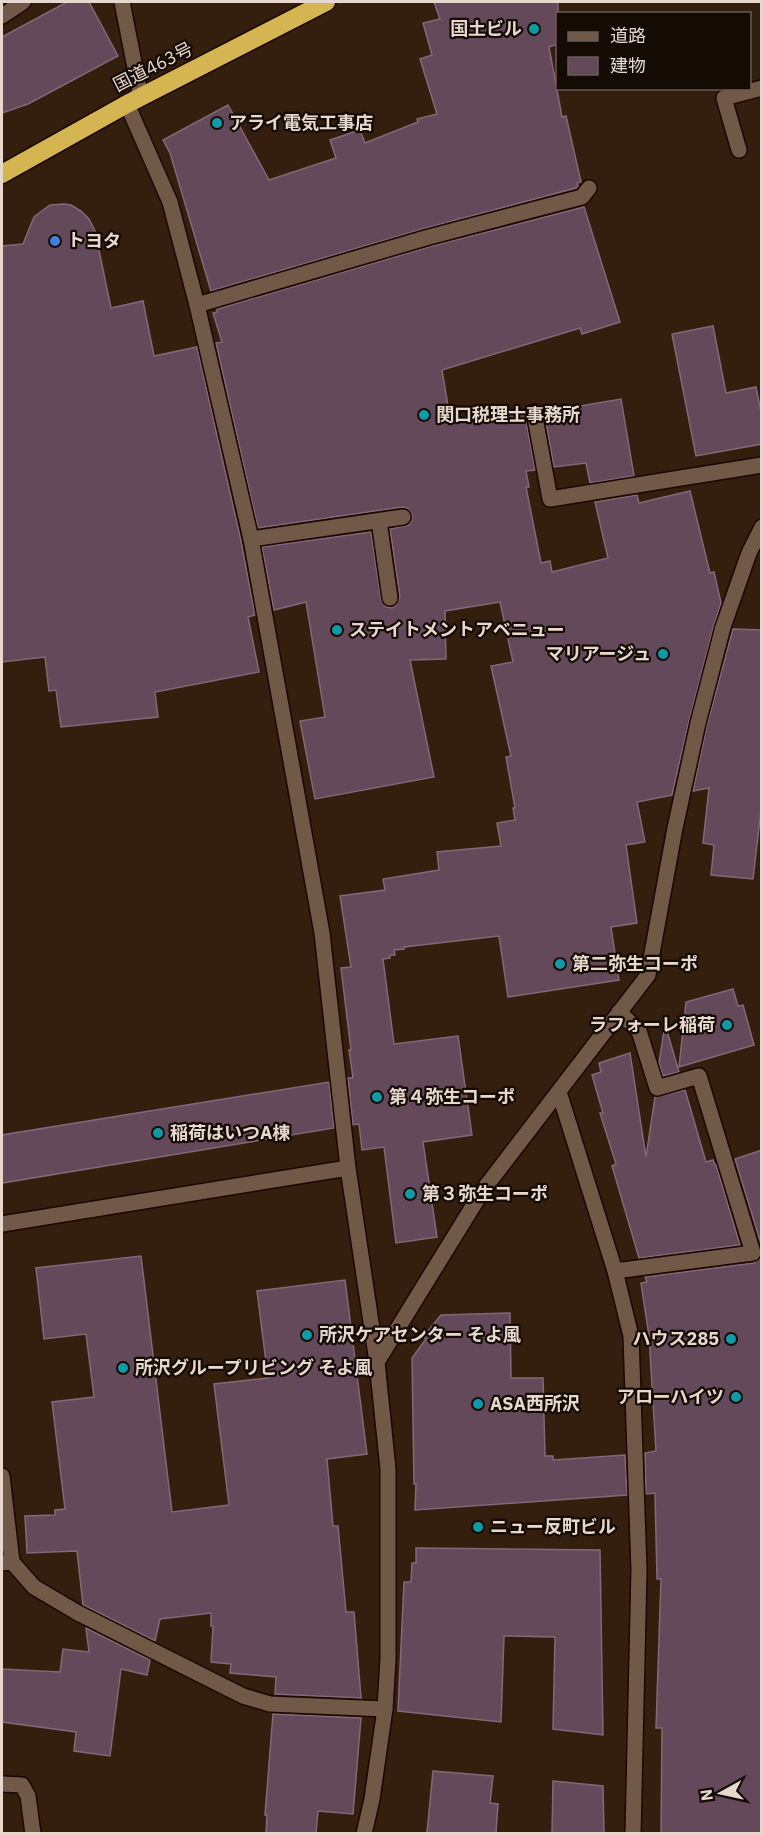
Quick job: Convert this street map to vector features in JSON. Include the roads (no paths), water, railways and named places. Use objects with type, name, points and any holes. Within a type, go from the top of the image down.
[{"type":"highway","name":"国道463号","points":[[2,174],[134,101],[326,2]]},
{"type":"street","points":[[2,16],[23,2]]},
{"type":"street","points":[[122,2],[134,101],[170,202],[197,305],[251,539],[322,933],[348,1168],[377,1362],[388,1469],[388,1659],[385,1709],[372,1799],[364,1833]]},
{"type":"street","points":[[739,150],[724,98],[762,88]]},
{"type":"street","points":[[197,305],[429,237],[582,197],[589,188]]},
{"type":"street","points":[[534,412],[550,499],[762,465]]},
{"type":"street","points":[[251,539],[403,517]]},
{"type":"street","points":[[379,520],[390,598]]},
{"type":"street","points":[[377,1362],[483,1190],[648,975],[675,828],[698,723],[723,627],[749,553],[762,527]]},
{"type":"street","points":[[615,1271],[753,1253],[699,1076],[657,1088],[639,1031],[619,1012]]},
{"type":"street","points":[[559,1092],[615,1271],[631,1336],[639,1558],[633,1833]]},
{"type":"street","points":[[2,1224],[348,1168]]},
{"type":"street","points":[[2,1476],[7,1562],[34,1587],[78,1613],[243,1696],[270,1704],[385,1709]]},
{"type":"street","points":[[2,1784],[22,1785],[28,1796],[33,1833]]},
{"type":"place","name":"国土ビル","points":[[534,29]]},
{"type":"place","name":"アライ電気工事店","points":[[217,123]]},
{"type":"place","name":"トヨタ","points":[[55,241]]},
{"type":"place","name":"関口税理士事務所","points":[[424,415]]},
{"type":"place","name":"ステイトメントアベニュー","points":[[337,630]]},
{"type":"place","name":"マリアージュ","points":[[663,654]]},
{"type":"place","name":"第二弥生コーポ","points":[[560,964]]},
{"type":"place","name":"ラフォーレ稲荷","points":[[727,1025]]},
{"type":"place","name":"第４弥生コーポ","points":[[377,1097]]},
{"type":"place","name":"稲荷はいつA棟","points":[[158,1133]]},
{"type":"place","name":"第３弥生コーポ","points":[[410,1194]]},
{"type":"place","name":"所沢ケアセンター そよ風","points":[[307,1335]]},
{"type":"place","name":"ハウス285","points":[[731,1339]]},
{"type":"place","name":"所沢グループリビング そよ風","points":[[123,1368]]},
{"type":"place","name":"アローハイツ","points":[[736,1397]]},
{"type":"place","name":"ASA西所沢","points":[[478,1404]]},
{"type":"place","name":"ニュー反町ビル","points":[[478,1527]]}]
